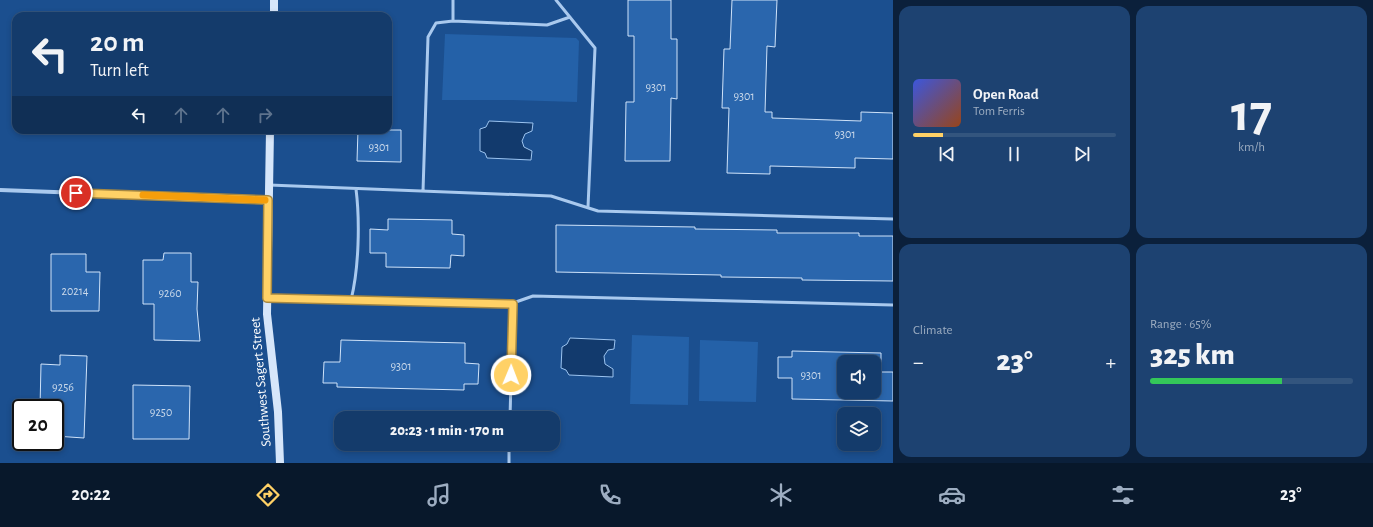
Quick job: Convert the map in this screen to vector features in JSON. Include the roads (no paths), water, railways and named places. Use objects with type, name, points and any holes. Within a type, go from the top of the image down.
[{"type":"street","points":[[274,0],[274,12]]},
{"type":"street","name":"Southwest Sagert Street","points":[[270,134],[267,314],[278,412],[280,463]]},
{"type":"street","points":[[0,190],[268,200]]},
{"type":"lane","points":[[452,20],[453,0]]},
{"type":"lane","points":[[556,0],[595,48],[588,207]]},
{"type":"lane","points":[[423,191],[428,37],[436,23],[452,20],[547,25],[570,17]]},
{"type":"lane","points":[[269,185],[552,196],[598,211],[893,219]]},
{"type":"lane","points":[[351,300],[355,283],[358,205],[356,189]]},
{"type":"lane","points":[[267,298],[513,304],[533,296],[893,305]]},
{"type":"lane","points":[[510,411],[513,304]]},
{"type":"lane","points":[[509,451],[509,463]]}]
